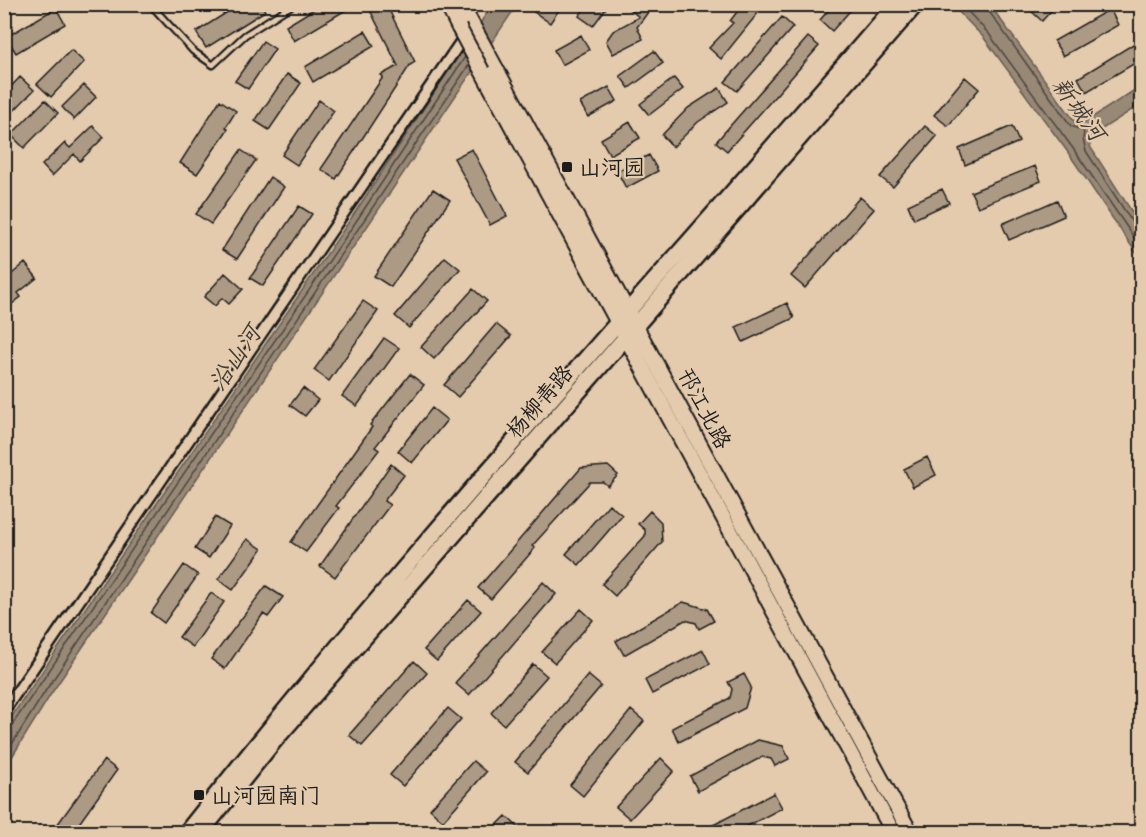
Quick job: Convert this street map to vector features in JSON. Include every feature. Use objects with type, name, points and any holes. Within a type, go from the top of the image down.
[{"type":"main road","name":"邗江北路","points":[[447,4],[465,18],[490,59],[893,832]]},
{"type":"main road","name":"杨柳青路","points":[[201,832],[273,742],[897,4]]},
{"type":"main road","name":"杨柳青路","points":[[187,832],[266,733],[627,323],[916,4]]},
{"type":"main road","name":"邗江北路","points":[[465,18],[482,71],[627,323],[910,832]]},
{"type":"street","points":[[4,711],[465,18]]},
{"type":"lane","points":[[150,4],[193,51],[213,65],[245,35],[294,4]]},
{"type":"water","points":[[492,5],[517,5],[51,694],[5,768],[5,726],[348,223]]},
{"type":"water","points":[[952,5],[990,5],[1076,123],[1082,124],[1141,86],[1141,104],[1088,138],[1091,148],[1141,226],[1141,260],[1067,151],[984,38]]},
{"type":"building","points":[[240,4],[261,4],[265,11],[206,48],[196,32]]},
{"type":"building","points":[[322,4],[356,4],[294,41],[286,26]]},
{"type":"building","points":[[367,4],[386,4],[415,62],[410,65],[336,179],[321,169],[383,77],[381,75],[398,66]]},
{"type":"building","points":[[540,4],[563,4],[550,23],[534,12]]},
{"type":"building","points":[[588,4],[609,4],[593,26],[579,16]]},
{"type":"building","points":[[632,4],[654,4],[637,27],[643,39],[613,54],[606,41],[613,31],[639,17],[629,9]]},
{"type":"building","points":[[743,4],[758,13],[721,59],[709,48],[733,23],[730,21]]},
{"type":"building","points":[[834,4],[856,4],[832,31],[820,20]]},
{"type":"building","points":[[1033,4],[1057,4],[1042,21],[1029,9]]},
{"type":"building","points":[[56,8],[65,24],[16,53],[6,37]]},
{"type":"building","points":[[1110,9],[1118,25],[1063,56],[1054,41]]},
{"type":"building","points":[[782,17],[793,27],[737,91],[725,82]]},
{"type":"building","points":[[365,31],[374,46],[313,82],[305,67]]},
{"type":"building","points":[[581,35],[589,50],[562,65],[554,50]]},
{"type":"building","points":[[808,37],[819,46],[727,151],[716,142]]},
{"type":"building","points":[[263,41],[275,49],[248,89],[235,81]]},
{"type":"building","points":[[1135,43],[1142,59],[1086,92],[1078,78]]},
{"type":"building","points":[[71,50],[84,62],[51,97],[37,84]]},
{"type":"building","points":[[654,51],[663,63],[629,88],[620,76]]},
{"type":"building","points":[[287,74],[301,83],[269,130],[255,121]]},
{"type":"building","points":[[20,77],[34,90],[4,121],[4,94]]},
{"type":"building","points":[[965,77],[979,89],[948,126],[934,115]]},
{"type":"building","points":[[674,78],[683,89],[649,115],[640,104]]},
{"type":"building","points":[[84,85],[96,97],[74,120],[62,107]]},
{"type":"building","points":[[609,87],[617,101],[588,117],[580,103]]},
{"type":"building","points":[[719,88],[728,102],[698,122],[673,147],[662,135],[688,108]]},
{"type":"building","points":[[45,100],[58,113],[24,148],[11,135]]},
{"type":"building","points":[[220,100],[236,111],[226,127],[228,129],[197,174],[180,163]]},
{"type":"building","points":[[319,100],[334,111],[297,165],[282,155]]},
{"type":"building","points":[[630,122],[640,138],[610,155],[601,139]]},
{"type":"building","points":[[93,126],[104,137],[80,161],[74,154],[52,176],[42,165],[65,143],[70,148]]},
{"type":"building","points":[[925,126],[937,136],[893,187],[880,177]]},
{"type":"building","points":[[1012,126],[1019,142],[965,165],[959,149]]},
{"type":"building","points":[[472,149],[507,216],[490,225],[454,158]]},
{"type":"building","points":[[241,150],[256,160],[211,224],[196,214]]},
{"type":"building","points":[[649,155],[658,171],[626,188],[617,171]]},
{"type":"building","points":[[1035,166],[1041,181],[978,207],[971,192]]},
{"type":"building","points":[[270,177],[284,187],[237,259],[222,250]]},
{"type":"building","points":[[433,189],[450,200],[391,287],[374,276]]},
{"type":"building","points":[[942,189],[949,203],[914,219],[908,205]]},
{"type":"building","points":[[860,197],[874,209],[805,288],[791,276]]},
{"type":"building","points":[[1057,200],[1064,216],[1009,240],[1002,224]]},
{"type":"building","points":[[299,206],[312,214],[263,286],[250,278]]},
{"type":"building","points":[[445,257],[460,269],[409,328],[395,316]]},
{"type":"building","points":[[25,263],[37,278],[18,293],[21,297],[4,310],[6,279]]},
{"type":"building","points":[[225,273],[243,289],[229,304],[222,298],[215,306],[204,297]]},
{"type":"building","points":[[473,289],[487,301],[434,359],[421,347]]},
{"type":"building","points":[[363,301],[378,311],[329,381],[314,370]]},
{"type":"building","points":[[787,303],[794,318],[743,342],[736,327]]},
{"type":"building","points":[[496,324],[511,336],[458,397],[444,385]]},
{"type":"building","points":[[384,338],[399,348],[357,406],[342,396]]},
{"type":"building","points":[[410,374],[424,385],[375,447],[379,450],[336,506],[339,508],[306,552],[291,542],[372,427],[370,425]]},
{"type":"building","points":[[303,388],[318,400],[305,416],[290,405]]},
{"type":"building","points":[[432,408],[447,420],[412,463],[398,451]]},
{"type":"building","points":[[927,457],[936,475],[913,487],[904,469]]},
{"type":"building","points":[[391,464],[404,475],[384,501],[390,505],[335,577],[320,566]]},
{"type":"building","points":[[608,466],[618,475],[608,486],[603,482],[590,482],[532,546],[535,548],[491,599],[478,588],[581,468]]},
{"type":"building","points":[[609,504],[622,515],[579,565],[566,554]]},
{"type":"building","points":[[650,511],[661,522],[662,542],[615,596],[602,584],[645,536],[645,530],[638,524]]},
{"type":"building","points":[[215,517],[230,526],[209,558],[195,549]]},
{"type":"building","points":[[247,539],[262,549],[233,590],[218,579]]},
{"type":"building","points":[[184,565],[198,575],[164,623],[151,613]]},
{"type":"building","points":[[543,582],[556,594],[469,695],[455,683]]},
{"type":"building","points":[[266,586],[283,597],[268,617],[263,614],[225,669],[211,659]]},
{"type":"building","points":[[211,593],[224,602],[193,647],[179,637]]},
{"type":"building","points":[[468,600],[481,611],[437,661],[424,650]]},
{"type":"building","points":[[683,602],[707,609],[714,621],[699,629],[696,623],[685,620],[624,655],[616,641]]},
{"type":"building","points":[[581,609],[593,620],[555,663],[542,652]]},
{"type":"building","points":[[703,650],[710,664],[652,694],[645,680]]},
{"type":"building","points":[[414,661],[427,673],[362,746],[349,735]]},
{"type":"building","points":[[533,664],[547,676],[504,725],[491,713]]},
{"type":"building","points":[[744,674],[751,687],[745,708],[679,742],[672,728],[730,698],[732,689],[728,682]]},
{"type":"building","points":[[588,675],[601,686],[528,772],[515,762]]},
{"type":"building","points":[[448,708],[461,719],[403,786],[390,775]]},
{"type":"building","points":[[631,710],[644,721],[583,796],[570,785]]},
{"type":"building","points":[[758,740],[783,746],[789,759],[775,766],[771,759],[762,757],[698,791],[690,776]]},
{"type":"building","points":[[661,758],[674,771],[630,819],[616,807]]},
{"type":"building","points":[[104,760],[117,770],[73,832],[52,832]]},
{"type":"building","points":[[473,761],[486,772],[443,821],[430,809]]},
{"type":"building","points":[[774,793],[782,808],[736,832],[700,832]]},
{"type":"building","points":[[506,816],[519,828],[515,832],[490,832]]},
{"type":"place","name":"山河园","points":[[567,167]]},
{"type":"place","name":"山河园南门","points":[[199,795]]},
{"type":"water label","name":"新城河","points":[[1079,109]]},
{"type":"water label","name":"沿山河","points":[[235,358]]}]
